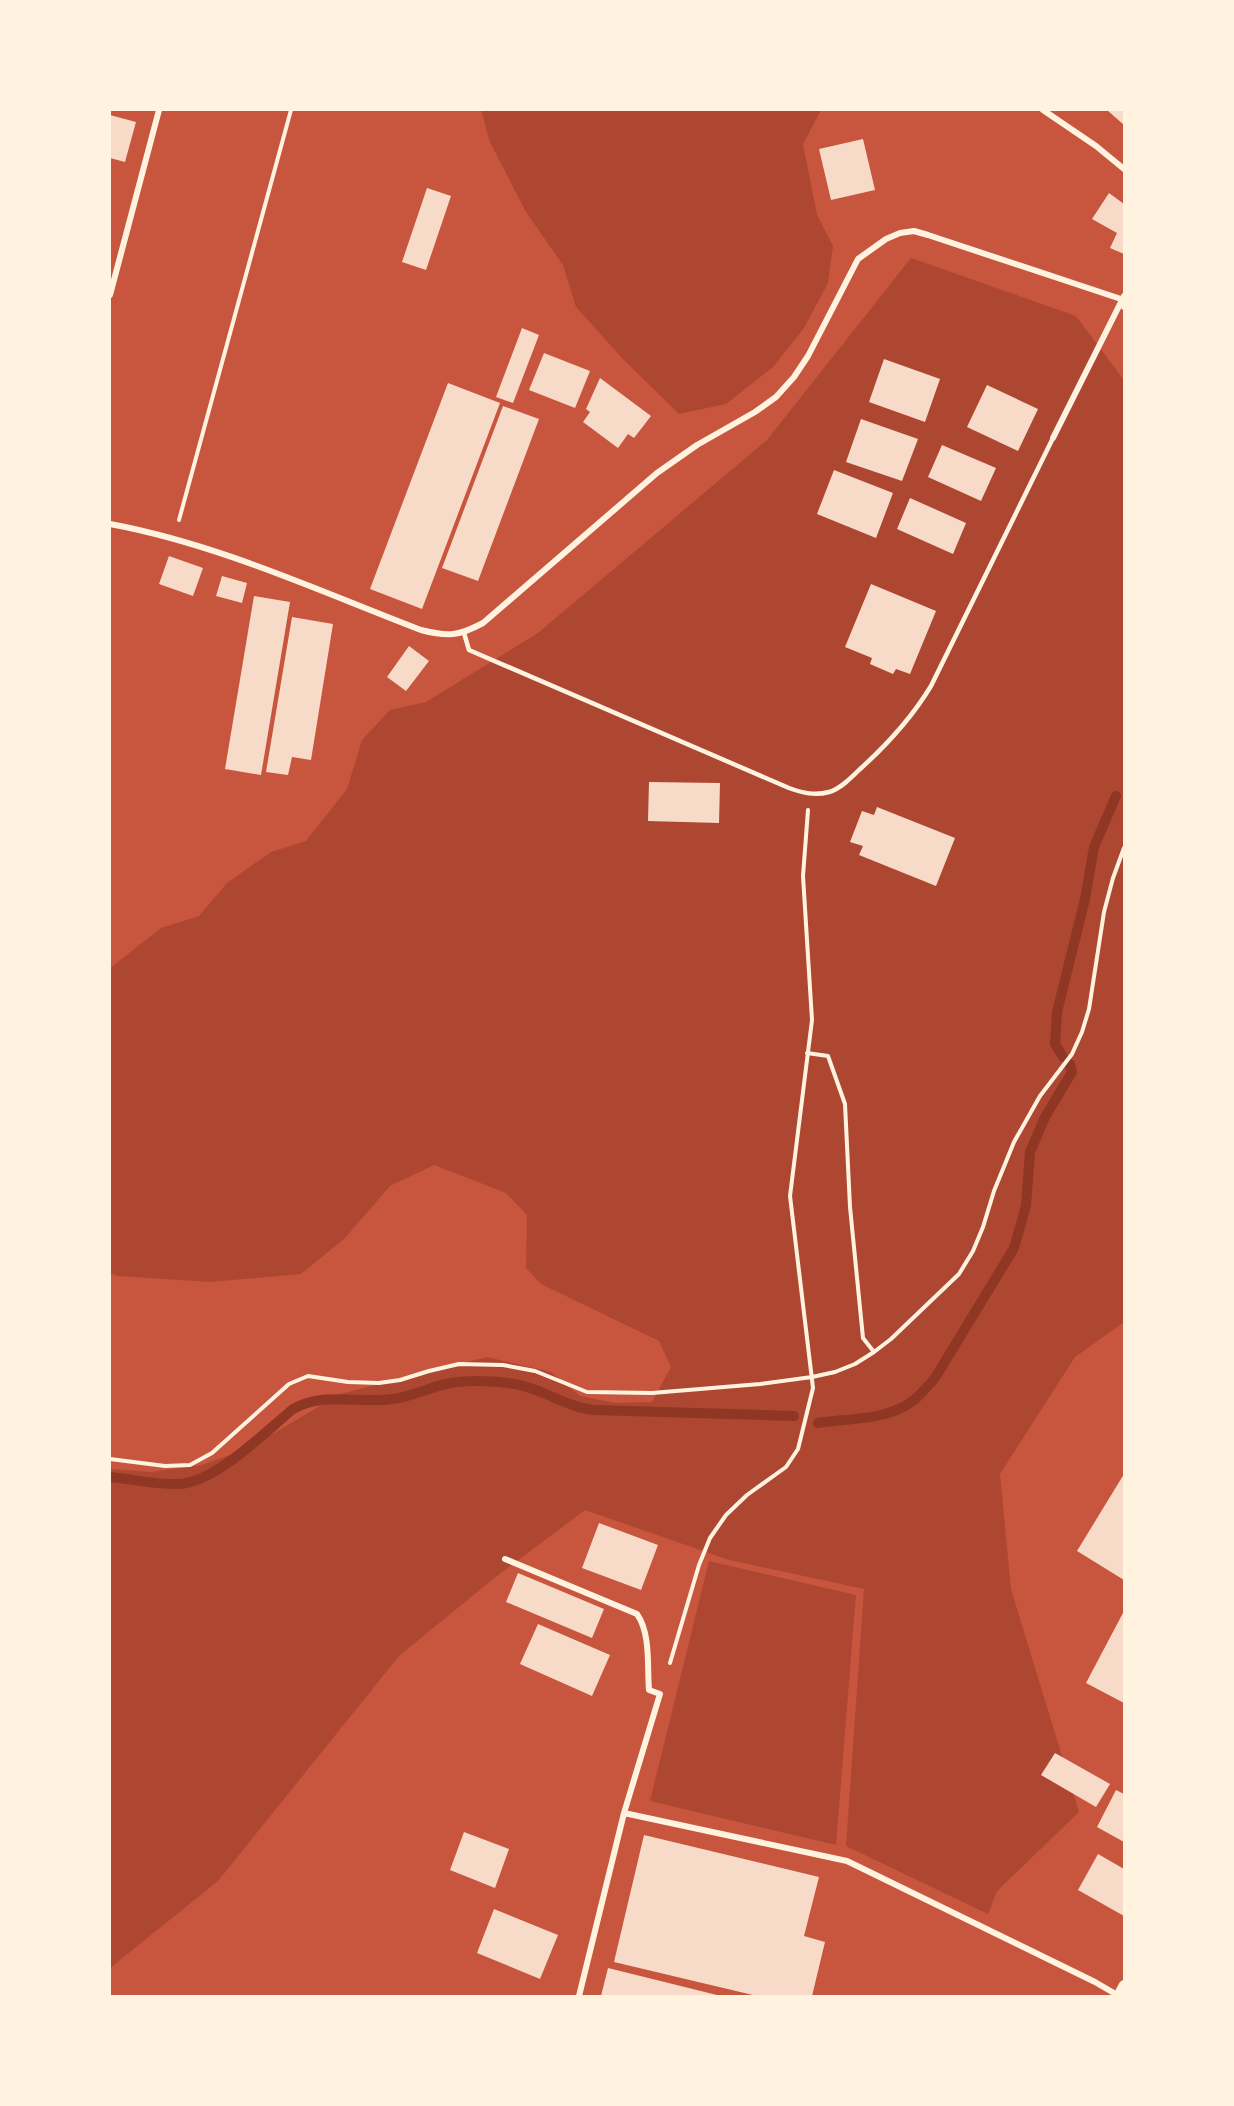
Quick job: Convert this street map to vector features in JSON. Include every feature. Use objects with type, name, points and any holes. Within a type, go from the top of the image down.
[{"type":"street","points":[[110,295],[159,110]]},
{"type":"street","points":[[1043,110],[1125,169]]},
{"type":"street","points":[[110,524],[174,538],[214,550],[421,630],[442,635],[464,633],[483,623],[657,472],[776,397],[794,377],[808,356],[858,259],[886,239],[900,233],[914,231],[1123,298]]},
{"type":"street","points":[[1123,298],[1125,307]]},
{"type":"street","points":[[1053,438],[1123,298]]},
{"type":"street","points":[[505,1559],[637,1614],[643,1623],[645,1633],[649,1690],[660,1694],[624,1813],[579,1996]]},
{"type":"street","points":[[624,1813],[847,1861],[1095,1982],[1118,1996],[1125,1985]]},
{"type":"lane","points":[[464,633],[470,650],[789,788],[809,795],[831,792],[849,780],[886,746],[918,708],[1053,438]]},
{"type":"path","points":[[174,538],[291,110]]},
{"type":"path","points":[[660,1694],[699,1565],[710,1538],[726,1515],[747,1495],[786,1467],[798,1449],[813,1388],[790,1196],[812,1020],[803,876],[809,795]]},
{"type":"path","points":[[110,1459],[165,1466],[190,1465],[212,1453],[290,1384],[308,1376],[348,1382],[379,1383],[400,1380],[459,1364],[503,1365],[535,1371],[587,1392],[635,1394],[760,1384],[812,1377],[835,1372],[855,1364],[899,1332],[959,1274],[976,1243],[1014,1142],[1040,1096],[1072,1054],[1082,1032],[1089,1009],[1104,912],[1113,878],[1125,848]]},
{"type":"path","points":[[807,1053],[828,1056],[845,1104],[850,1207],[863,1338],[874,1352]]},
{"type":"shaded area","points":[[481,110],[821,110],[803,144],[817,215],[833,246],[828,283],[804,328],[773,367],[726,404],[679,414],[622,358],[576,307],[563,265],[526,212],[490,142]]},
{"type":"shaded area","points":[[911,258],[1076,316],[1124,380],[1124,1322],[1075,1357],[1000,1474],[1011,1589],[1079,1812],[997,1891],[988,1914],[846,1846],[864,1589],[729,1560],[585,1510],[493,1579],[399,1656],[218,1881],[110,1968],[110,1469],[151,1472],[202,1465],[249,1448],[340,1394],[487,1357],[551,1372],[580,1396],[616,1403],[652,1402],[671,1367],[659,1341],[541,1284],[526,1268],[527,1215],[506,1193],[434,1165],[390,1186],[345,1238],[301,1274],[210,1282],[117,1276],[110,1273],[110,968],[161,928],[199,916],[227,883],[271,852],[306,841],[347,789],[362,740],[390,710],[426,702],[538,633],[767,440]]},
{"type":"shaded area","points":[[709,1561],[856,1595],[836,1845],[650,1801]]},
{"type":"building","points":[[1107,110],[1124,110],[1124,125]]},
{"type":"building","points":[[110,115],[136,122],[125,162],[110,158]]},
{"type":"building","points":[[863,139],[875,190],[831,200],[819,149]]},
{"type":"building","points":[[427,188],[451,196],[426,270],[402,262]]},
{"type":"building","points":[[1109,193],[1124,204],[1124,254],[1110,248],[1117,233],[1092,219]]},
{"type":"building","points":[[522,328],[539,335],[513,403],[496,397]]},
{"type":"building","points":[[544,353],[590,371],[575,408],[529,390]]},
{"type":"building","points":[[884,359],[940,379],[925,422],[869,402]]},
{"type":"building","points":[[600,378],[651,416],[634,438],[628,434],[618,448],[583,422],[590,412],[586,409]]},
{"type":"building","points":[[448,383],[500,403],[422,609],[370,589]]},
{"type":"building","points":[[987,385],[1038,409],[1018,451],[967,427]]},
{"type":"building","points":[[503,406],[539,419],[478,581],[442,568]]},
{"type":"building","points":[[861,419],[918,439],[902,481],[846,462]]},
{"type":"building","points":[[942,445],[996,468],[981,501],[928,477]]},
{"type":"building","points":[[834,470],[893,493],[876,538],[817,514]]},
{"type":"building","points":[[910,498],[966,523],[953,554],[897,529]]},
{"type":"building","points":[[169,556],[203,568],[193,596],[159,584]]},
{"type":"building","points":[[222,576],[247,583],[242,603],[216,596]]},
{"type":"building","points":[[871,584],[936,611],[910,674],[896,669],[893,674],[870,664],[872,658],[845,647]]},
{"type":"building","points":[[254,596],[290,602],[261,775],[225,769]]},
{"type":"building","points":[[292,617],[333,624],[311,760],[292,757],[288,775],[266,772]]},
{"type":"building","points":[[409,646],[429,661],[406,691],[387,677]]},
{"type":"building","points":[[649,782],[720,783],[719,823],[648,821]]},
{"type":"building","points":[[877,807],[955,838],[936,886],[859,855],[863,846],[850,842],[862,811],[874,815]]},
{"type":"building","points":[[1124,1474],[1124,1580],[1077,1551]]},
{"type":"building","points":[[599,1523],[658,1545],[641,1590],[582,1568]]},
{"type":"building","points":[[518,1573],[604,1609],[592,1638],[506,1602]]},
{"type":"building","points":[[1124,1611],[1124,1703],[1086,1683]]},
{"type":"building","points":[[538,1624],[610,1655],[592,1696],[520,1664]]},
{"type":"building","points":[[1055,1753],[1110,1784],[1096,1807],[1041,1775]]},
{"type":"building","points":[[1116,1790],[1124,1794],[1124,1842],[1097,1827]]},
{"type":"building","points":[[464,1832],[509,1849],[495,1888],[450,1870]]},
{"type":"building","points":[[644,1835],[819,1877],[804,1936],[825,1942],[812,1996],[757,1996],[614,1962]]},
{"type":"building","points":[[1098,1854],[1124,1869],[1124,1916],[1078,1890]]},
{"type":"building","points":[[494,1909],[558,1935],[540,1979],[477,1953]]},
{"type":"building","points":[[608,1968],[721,1996],[601,1996]]},
{"type":"waterway","points":[[1063,1057],[1055,1044],[1057,1012],[1085,899],[1094,847],[1116,796]]},
{"type":"waterway","points":[[818,1423],[871,1417],[892,1412],[911,1402],[935,1378],[1014,1248],[1026,1206],[1030,1152],[1045,1117],[1072,1072],[1070,1064]]},
{"type":"waterway","points":[[110,1477],[170,1484],[193,1481],[224,1466],[293,1409],[305,1404],[329,1399],[393,1399],[463,1381],[489,1381],[525,1386],[574,1405],[594,1410],[794,1416]]}]
